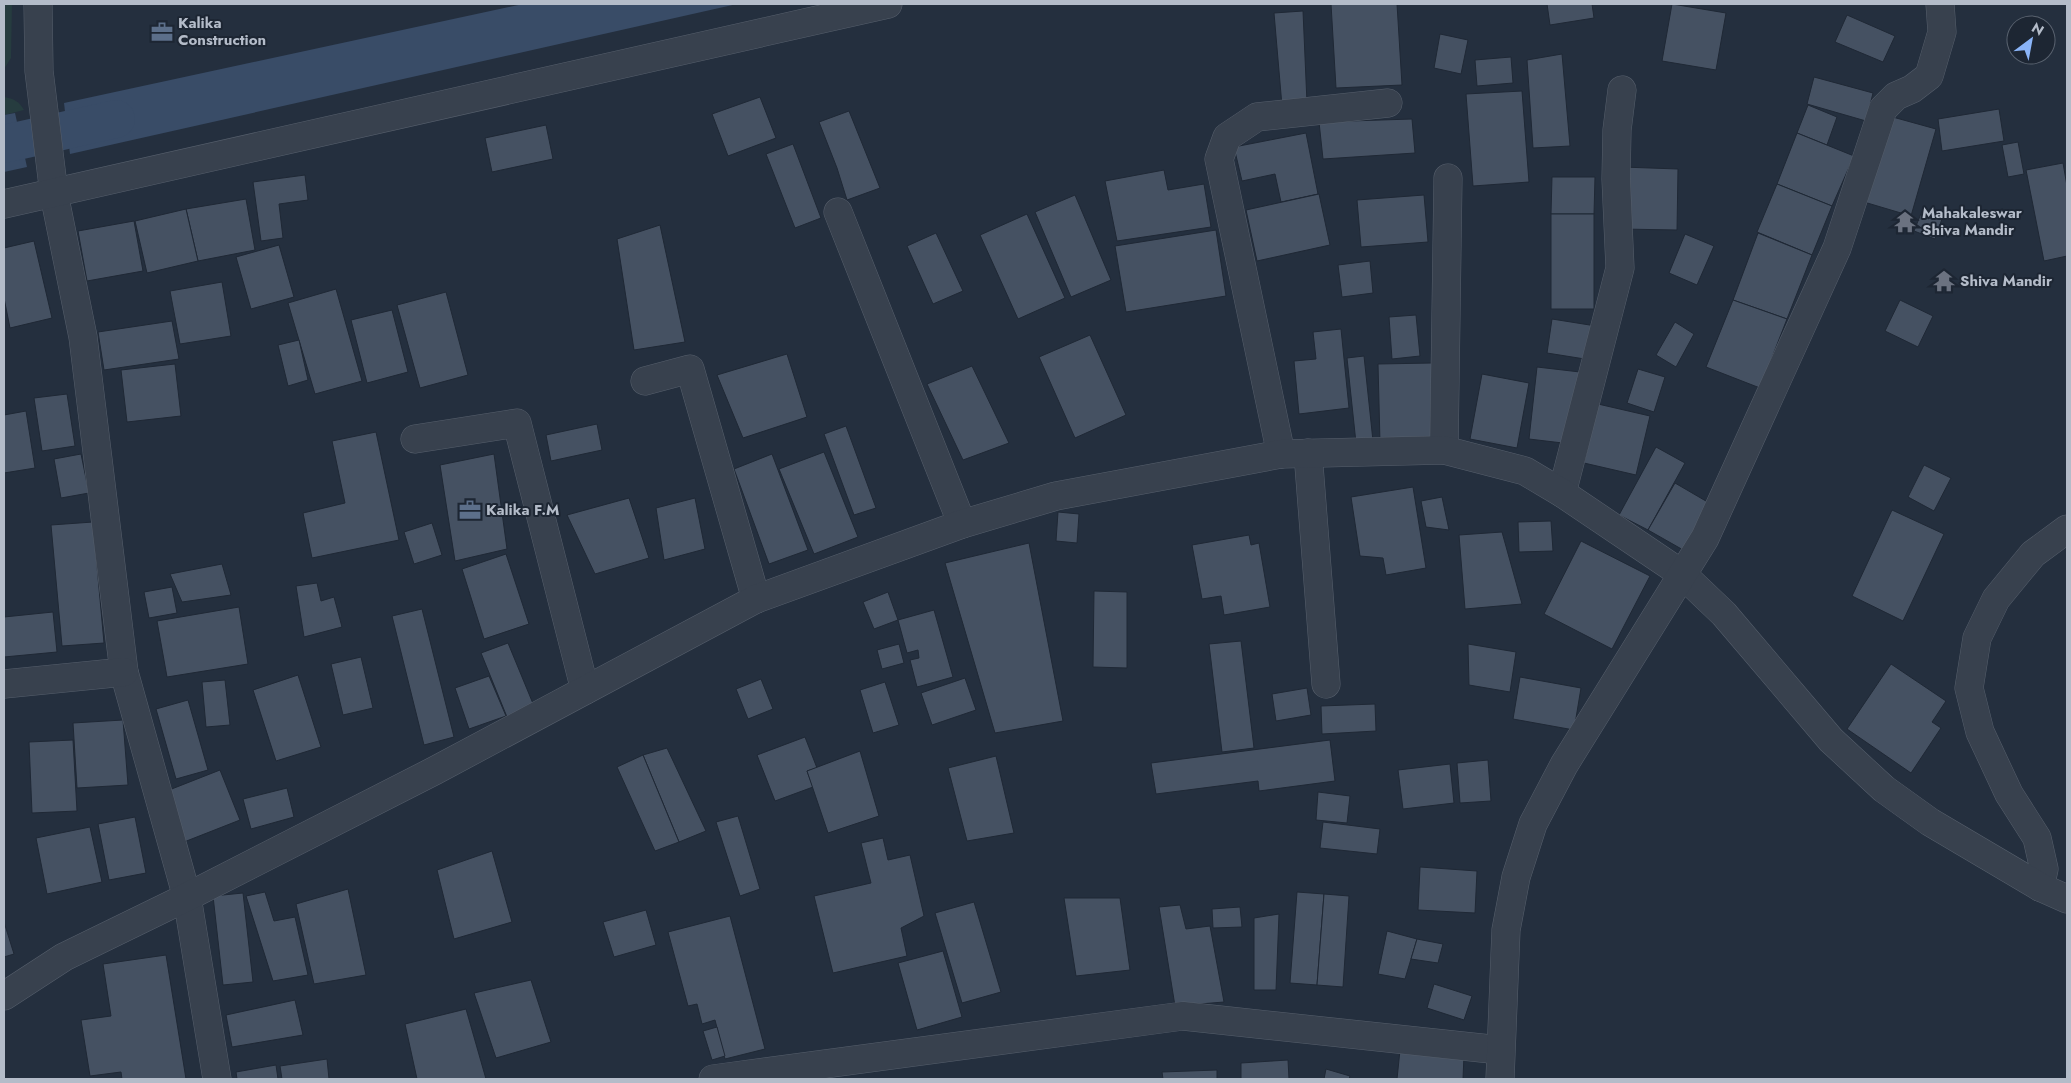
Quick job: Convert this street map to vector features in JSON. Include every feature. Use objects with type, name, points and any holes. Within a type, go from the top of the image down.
[{"type":"street","points":[[38,4],[40,71],[53,186],[82,327],[124,672],[187,897],[217,1079]]},
{"type":"street","points":[[4,204],[53,186],[888,4]]},
{"type":"street","points":[[1500,1079],[1506,930],[1516,877],[1533,824],[1564,764],[1705,538],[1837,248],[1883,109],[1896,96],[1912,89],[1929,76],[1942,32],[1940,4]]},
{"type":"street","points":[[1562,492],[1620,268],[1616,179],[1617,130],[1622,90]]},
{"type":"street","points":[[1281,454],[1219,159],[1227,137],[1256,117],[1388,103]]},
{"type":"street","points":[[1444,450],[1448,178]]},
{"type":"street","points":[[838,212],[962,524]]},
{"type":"street","points":[[645,381],[690,369],[756,599]]},
{"type":"street","points":[[415,439],[517,423],[586,690]]},
{"type":"street","points":[[4,996],[64,957],[187,897],[434,771],[756,599],[962,524],[1056,496],[1281,454],[1444,450],[1525,471],[1562,492],[1682,574],[1724,614],[1830,740],[1884,789],[1930,822],[2040,887],[2067,899]]},
{"type":"street","points":[[1308,453],[1326,684]]},
{"type":"street","points":[[2040,887],[2044,869],[2037,838],[2009,794],[1980,732],[1969,688],[1977,638],[1996,600],[2033,554],[2067,529]]},
{"type":"street","points":[[4,684],[124,672]]},
{"type":"street","points":[[713,1079],[1183,1016],[1500,1050]]},
{"type":"green space","points":[[4,4],[12,4],[11,58],[4,69]]},
{"type":"green space","points":[[4,97],[16,101],[24,110],[4,115]]},
{"type":"water","points":[[523,4],[737,4],[70,154],[64,103]]},
{"type":"water","points":[[15,113],[27,167],[4,172],[4,115]]},
{"type":"building","points":[[1331,4],[1397,4],[1402,85],[1336,88]]},
{"type":"building","points":[[1547,4],[1592,4],[1594,18],[1550,25]]},
{"type":"building","points":[[1672,4],[1726,13],[1716,70],[1662,61]]},
{"type":"building","points":[[1303,11],[1307,103],[1282,106],[1274,13]]},
{"type":"building","points":[[1847,15],[1895,36],[1883,62],[1835,42]]},
{"type":"building","points":[[1440,34],[1468,40],[1461,74],[1434,68]]},
{"type":"building","points":[[1562,54],[1570,146],[1533,148],[1527,60]]},
{"type":"building","points":[[1511,57],[1513,83],[1477,86],[1475,60]]},
{"type":"building","points":[[1814,77],[1873,93],[1866,121],[1807,104]]},
{"type":"building","points":[[1522,91],[1529,182],[1473,186],[1466,94]]},
{"type":"building","points":[[760,97],[776,138],[728,156],[712,114]]},
{"type":"building","points":[[1808,105],[1837,117],[1827,145],[1797,133]]},
{"type":"building","points":[[1999,109],[2004,141],[1942,151],[1938,119]]},
{"type":"building","points":[[849,111],[880,188],[847,200],[819,122]]},
{"type":"building","points":[[1889,116],[1936,129],[1911,216],[1864,202]]},
{"type":"building","points":[[1412,119],[1415,153],[1323,159],[1319,122]]},
{"type":"building","points":[[546,125],[553,159],[492,172],[485,138]]},
{"type":"building","points":[[1306,133],[1318,194],[1281,202],[1275,174],[1242,181],[1234,147]]},
{"type":"building","points":[[1797,133],[1854,156],[1832,206],[1777,184]]},
{"type":"building","points":[[2018,142],[2024,174],[2008,177],[2002,145]]},
{"type":"building","points":[[793,144],[821,218],[795,228],[766,154]]},
{"type":"building","points":[[2063,163],[2067,186],[2067,256],[2044,261],[2026,170]]},
{"type":"building","points":[[1622,167],[1678,169],[1677,230],[1621,229]]},
{"type":"building","points":[[1164,170],[1168,190],[1204,184],[1211,227],[1117,241],[1105,181]]},
{"type":"building","points":[[305,175],[308,200],[279,204],[283,238],[261,241],[253,182]]},
{"type":"building","points":[[1552,177],[1595,177],[1594,214],[1551,214]]},
{"type":"building","points":[[1777,184],[1832,206],[1812,255],[1757,232]]},
{"type":"building","points":[[1319,194],[1330,245],[1257,261],[1246,210]]},
{"type":"building","points":[[1075,195],[1111,280],[1071,297],[1035,212]]},
{"type":"building","points":[[1424,195],[1428,242],[1361,247],[1357,200]]},
{"type":"building","points":[[246,199],[255,250],[198,261],[186,209]]},
{"type":"building","points":[[186,209],[198,261],[147,273],[135,221]]},
{"type":"building","points":[[1922,211],[1942,219],[1935,239],[1914,231]]},
{"type":"building","points":[[1027,214],[1065,298],[1018,319],[980,235]]},
{"type":"building","points":[[1551,214],[1594,214],[1594,309],[1551,309]]},
{"type":"building","points":[[134,221],[143,271],[87,281],[78,231]]},
{"type":"building","points":[[660,225],[685,342],[634,350],[617,239]]},
{"type":"building","points":[[1216,230],[1226,296],[1126,312],[1115,246]]},
{"type":"building","points":[[936,233],[963,291],[933,304],[907,246]]},
{"type":"building","points":[[1758,233],[1812,255],[1787,319],[1733,300]]},
{"type":"building","points":[[1685,234],[1714,246],[1697,285],[1669,273]]},
{"type":"building","points":[[34,241],[52,318],[10,328],[4,298],[4,248]]},
{"type":"building","points":[[279,245],[294,297],[251,309],[236,257]]},
{"type":"building","points":[[1370,261],[1373,293],[1342,297],[1338,265]]},
{"type":"building","points":[[222,282],[231,336],[180,344],[170,291]]},
{"type":"building","points":[[336,289],[362,381],[315,394],[288,303]]},
{"type":"building","points":[[446,292],[468,375],[420,388],[397,305]]},
{"type":"building","points":[[1733,300],[1787,319],[1760,388],[1706,367]]},
{"type":"building","points":[[1900,300],[1933,316],[1918,347],[1885,331]]},
{"type":"building","points":[[392,310],[408,372],[367,383],[351,320]]},
{"type":"building","points":[[1416,315],[1420,356],[1392,359],[1389,317]]},
{"type":"building","points":[[1552,319],[1596,326],[1591,360],[1547,353]]},
{"type":"building","points":[[172,321],[179,359],[104,370],[98,332]]},
{"type":"building","points":[[1675,322],[1694,334],[1676,367],[1656,355]]},
{"type":"building","points":[[1341,329],[1349,408],[1299,414],[1294,361],[1316,359],[1313,332]]},
{"type":"building","points":[[1090,335],[1126,415],[1075,438],[1039,357]]},
{"type":"building","points":[[299,340],[308,380],[288,386],[278,345]]},
{"type":"building","points":[[787,354],[807,417],[743,438],[717,375]]},
{"type":"building","points":[[1364,356],[1373,441],[1356,443],[1347,358]]},
{"type":"building","points":[[1432,363],[1434,442],[1380,443],[1378,364]]},
{"type":"building","points":[[175,364],[181,416],[127,422],[121,370]]},
{"type":"building","points":[[972,366],[1009,443],[963,460],[927,384]]},
{"type":"building","points":[[1537,367],[1580,372],[1571,444],[1529,439]]},
{"type":"building","points":[[1638,369],[1665,377],[1654,412],[1627,403]]},
{"type":"building","points":[[1482,374],[1529,383],[1517,448],[1470,439]]},
{"type":"building","points":[[67,394],[75,446],[42,451],[34,398]]},
{"type":"building","points":[[1598,404],[1650,416],[1636,475],[1584,463]]},
{"type":"building","points":[[26,411],[35,468],[4,473],[4,415]]},
{"type":"building","points":[[597,424],[602,450],[551,461],[546,435]]},
{"type":"building","points":[[846,426],[876,508],[854,515],[824,434]]},
{"type":"building","points":[[376,432],[399,540],[312,558],[303,513],[345,503],[332,441]]},
{"type":"building","points":[[1656,447],[1685,463],[1648,530],[1619,515]]},
{"type":"building","points":[[824,452],[858,537],[814,554],[779,469]]},
{"type":"building","points":[[81,454],[89,493],[61,498],[54,459]]},
{"type":"building","points":[[494,454],[507,549],[455,561],[440,465]]},
{"type":"building","points":[[772,454],[808,550],[769,564],[734,469]]},
{"type":"building","points":[[1924,465],[1951,478],[1934,511],[1908,497]]},
{"type":"building","points":[[1675,483],[1711,504],[1685,551],[1648,530]]},
{"type":"building","points":[[1413,487],[1426,568],[1386,575],[1383,558],[1360,556],[1351,497]]},
{"type":"building","points":[[1442,497],[1449,530],[1426,527],[1421,501]]},
{"type":"building","points":[[629,498],[649,558],[595,574],[567,515]]},
{"type":"building","points":[[695,498],[705,549],[664,560],[656,508]]},
{"type":"building","points":[[1892,510],[1944,534],[1903,621],[1852,596]]},
{"type":"building","points":[[1058,512],[1079,514],[1077,543],[1056,541]]},
{"type":"building","points":[[1551,521],[1553,551],[1519,552],[1518,522]]},
{"type":"building","points":[[93,522],[104,643],[62,646],[51,525]]},
{"type":"building","points":[[432,523],[442,555],[414,564],[404,532]]},
{"type":"building","points":[[1502,532],[1522,604],[1465,609],[1459,535]]},
{"type":"building","points":[[1249,535],[1251,545],[1259,543],[1270,607],[1224,615],[1221,596],[1202,599],[1192,545]]},
{"type":"building","points":[[1581,541],[1650,576],[1612,649],[1544,614]]},
{"type":"building","points":[[1029,543],[1063,721],[995,733],[945,563]]},
{"type":"building","points":[[506,554],[529,624],[484,639],[462,569]]},
{"type":"building","points":[[222,564],[231,595],[182,602],[170,574]]},
{"type":"building","points":[[317,583],[321,601],[334,597],[342,627],[304,637],[296,586]]},
{"type":"building","points":[[172,587],[177,613],[149,618],[144,592]]},
{"type":"building","points":[[1094,591],[1127,592],[1127,668],[1093,667]]},
{"type":"building","points":[[888,592],[898,620],[874,629],[863,602]]},
{"type":"building","points":[[239,607],[248,664],[167,677],[157,621]]},
{"type":"building","points":[[422,609],[454,737],[424,745],[392,616]]},
{"type":"building","points":[[934,610],[953,677],[917,687],[910,660],[919,658],[918,650],[907,653],[898,620]]},
{"type":"building","points":[[53,612],[57,652],[4,657],[4,617]]},
{"type":"building","points":[[1241,641],[1254,748],[1222,752],[1209,644]]},
{"type":"building","points":[[508,643],[534,706],[507,717],[481,653]]},
{"type":"building","points":[[899,644],[904,663],[882,669],[877,650]]},
{"type":"building","points":[[1468,644],[1516,652],[1510,692],[1469,685]]},
{"type":"building","points":[[361,657],[373,708],[343,715],[331,664]]},
{"type":"building","points":[[1891,664],[1946,701],[1932,722],[1941,728],[1911,773],[1847,729]]},
{"type":"building","points":[[298,675],[321,747],[276,761],[253,690]]},
{"type":"building","points":[[489,676],[506,716],[469,729],[455,688]]},
{"type":"building","points":[[1520,677],[1581,688],[1574,730],[1513,719]]},
{"type":"building","points":[[965,678],[976,710],[932,725],[921,693]]},
{"type":"building","points":[[761,679],[773,709],[748,719],[736,689]]},
{"type":"building","points":[[225,680],[230,725],[206,727],[202,682]]},
{"type":"building","points":[[885,682],[899,725],[873,733],[860,690]]},
{"type":"building","points":[[1307,688],[1311,715],[1276,721],[1272,694]]},
{"type":"building","points":[[188,700],[208,770],[176,779],[156,709]]},
{"type":"building","points":[[1375,704],[1376,731],[1322,734],[1321,706]]},
{"type":"building","points":[[123,720],[128,785],[77,788],[73,723]]},
{"type":"building","points":[[805,737],[817,768],[807,771],[813,787],[775,801],[757,755]]},
{"type":"building","points":[[73,740],[77,811],[32,813],[29,742]]},
{"type":"building","points":[[1330,740],[1335,781],[1259,791],[1258,781],[1156,794],[1151,763]]},
{"type":"building","points":[[667,748],[706,831],[679,842],[643,755]]},
{"type":"building","points":[[860,751],[879,816],[828,833],[807,771]]},
{"type":"building","points":[[643,755],[679,842],[655,851],[617,767]]},
{"type":"building","points":[[996,756],[1014,833],[967,841],[948,768]]},
{"type":"building","points":[[1488,760],[1491,801],[1460,803],[1457,763]]},
{"type":"building","points":[[1450,764],[1454,803],[1403,809],[1398,770]]},
{"type":"building","points":[[220,770],[240,820],[184,842],[164,792]]},
{"type":"building","points":[[287,788],[294,817],[251,829],[243,799]]},
{"type":"building","points":[[1318,792],[1350,796],[1347,823],[1316,820]]},
{"type":"building","points":[[738,816],[760,889],[740,896],[716,822]]},
{"type":"building","points":[[135,817],[146,873],[109,880],[98,824]]},
{"type":"building","points":[[1323,822],[1380,829],[1377,854],[1320,848]]},
{"type":"building","points":[[90,827],[102,882],[47,894],[36,838]]},
{"type":"building","points":[[883,838],[888,860],[910,855],[924,916],[901,928],[907,956],[833,973],[814,896],[871,883],[861,843]]},
{"type":"building","points":[[492,851],[512,922],[454,939],[437,870]]},
{"type":"building","points":[[1420,867],[1477,871],[1475,913],[1418,910]]},
{"type":"building","points":[[348,889],[366,975],[314,984],[296,904]]},
{"type":"building","points":[[265,892],[274,921],[295,917],[308,975],[273,981],[246,896]]},
{"type":"building","points":[[1297,892],[1324,894],[1317,985],[1290,983]]},
{"type":"building","points":[[243,893],[253,982],[223,985],[213,896]]},
{"type":"building","points":[[1324,894],[1349,896],[1343,987],[1317,985]]},
{"type":"building","points":[[1064,898],[1120,898],[1130,970],[1076,976]]},
{"type":"building","points":[[974,902],[1001,992],[962,1003],[935,913]]},
{"type":"building","points":[[1180,905],[1186,929],[1210,926],[1224,1002],[1175,1006],[1159,907]]},
{"type":"building","points":[[1240,907],[1242,927],[1213,928],[1212,909]]},
{"type":"building","points":[[646,910],[656,945],[614,957],[603,922]]},
{"type":"building","points":[[1279,914],[1276,990],[1254,990],[1254,918]]},
{"type":"building","points":[[730,916],[765,1049],[725,1059],[715,1020],[702,1024],[697,1004],[688,1006],[668,932]]},
{"type":"building","points":[[4,922],[14,954],[4,957]]},
{"type":"building","points":[[1387,931],[1417,939],[1405,979],[1378,974]]},
{"type":"building","points":[[1417,939],[1443,944],[1438,963],[1411,959]]},
{"type":"building","points":[[943,951],[962,1017],[917,1030],[898,963]]},
{"type":"building","points":[[166,955],[186,1079],[122,1079],[121,1072],[90,1076],[81,1020],[111,1016],[103,964]]},
{"type":"building","points":[[531,980],[551,1042],[496,1058],[474,993]]},
{"type":"building","points":[[1434,984],[1472,996],[1464,1020],[1427,1008]]},
{"type":"building","points":[[295,1000],[303,1035],[232,1047],[226,1015]]},
{"type":"building","points":[[466,1009],[486,1079],[417,1079],[405,1024]]},
{"type":"building","points":[[717,1027],[725,1056],[712,1060],[703,1031]]},
{"type":"building","points":[[1400,1050],[1464,1055],[1463,1079],[1397,1079]]},
{"type":"building","points":[[327,1059],[329,1079],[282,1079],[280,1066]]},
{"type":"building","points":[[1288,1060],[1289,1079],[1241,1079],[1241,1063]]},
{"type":"building","points":[[276,1065],[278,1079],[237,1079],[236,1072]]},
{"type":"building","points":[[1326,1069],[1350,1076],[1349,1079],[1324,1079]]},
{"type":"building","points":[[1217,1070],[1217,1079],[1163,1079],[1162,1072]]},
{"type":"waterway","points":[[4,144],[116,119]]},
{"type":"place","name":"Kalika Construction","points":[[162,32]]},
{"type":"place","name":"Mahakaleswar Shiva Mandir","points":[[1905,222]]},
{"type":"place","name":"Shiva Mandir","points":[[1944,281]]},
{"type":"place","name":"Kalika F.M","points":[[470,510]]}]
